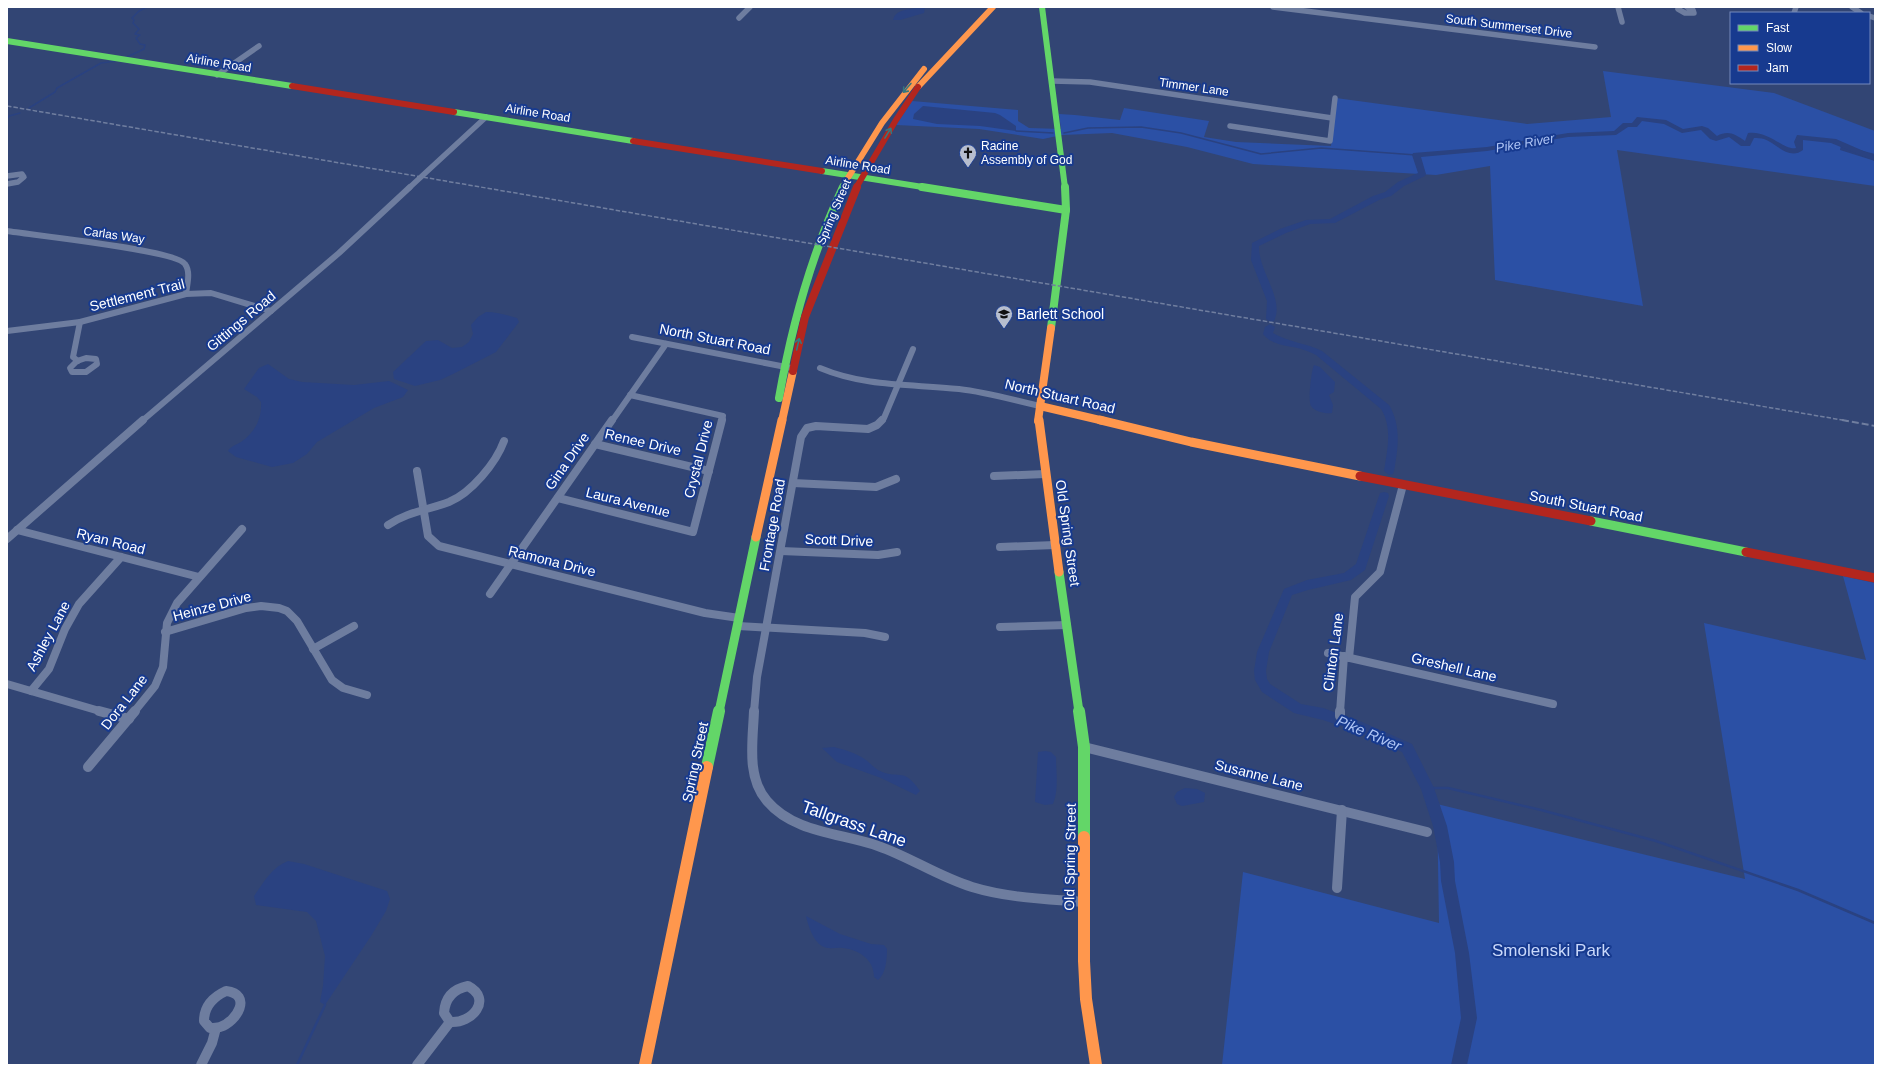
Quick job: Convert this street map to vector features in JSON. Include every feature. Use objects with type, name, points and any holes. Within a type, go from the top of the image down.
[{"type":"street","points":[[739,18],[750,7]]},
{"type":"street","name":"Spring Street","points":[[645,1065],[771,464],[808,268],[816,245],[838,194],[862,151],[886,114],[907,88],[984,7]]},
{"type":"street","name":"Spring Street","points":[[788,368],[805,317],[838,230],[861,178],[923,80],[993,7]]},
{"type":"street","name":"Old Spring Street","points":[[1042,7],[1065,186],[1066,210],[1038,425],[1084,747],[1084,961],[1086,998],[1096,1065]]},
{"type":"street","name":"South Summerset Drive","points":[[1273,7],[1595,47]]},
{"type":"street","points":[[1618,7],[1622,22]]},
{"type":"street","points":[[1680,7],[1678,9],[1683,12],[1694,13],[1694,10],[1687,7]]},
{"type":"street","name":"Airline Road","points":[[7,41],[1066,210]]},
{"type":"street","points":[[218,75],[259,46]]},
{"type":"street","name":"Timmer Lane","points":[[1052,81],[1090,82],[1332,118]]},
{"type":"street","points":[[1230,126],[1330,142],[1335,98]]},
{"type":"street","points":[[861,178],[856,174],[871,148],[886,114]]},
{"type":"street","name":"Gittings Road","points":[[7,539],[56,494],[339,253],[486,117]]},
{"type":"street","points":[[820,171],[842,168],[850,164],[862,151]]},
{"type":"street","points":[[872,160],[870,168],[873,174],[898,184]]},
{"type":"street","points":[[820,171],[832,176],[838,181],[838,194]]},
{"type":"street","points":[[7,176],[18,174],[24,175],[21,180],[7,185]]},
{"type":"street","points":[[838,230],[841,211],[854,181],[848,176]]},
{"type":"street","points":[[849,204],[860,189],[867,186],[898,184]]},
{"type":"street","name":"Carlas Way","points":[[7,232],[149,251],[177,258],[185,263],[188,270],[186,294]]},
{"type":"street","name":"Settlement Trail","points":[[7,331],[80,322],[186,294],[211,293],[272,311]]},
{"type":"street","points":[[78,361],[73,357],[80,322]]},
{"type":"street","name":"North Stuart Road","points":[[632,337],[788,368]]},
{"type":"street","name":"Gina Drive","points":[[490,594],[666,344]]},
{"type":"street","points":[[897,385],[913,349]]},
{"type":"street","name":"North Stuart Road","points":[[820,368],[833,374],[861,380],[897,385],[961,389],[1099,419],[1191,442],[1292,463]]},
{"type":"street","name":"Frontage Road","points":[[766,628],[794,484],[801,437],[807,428],[816,426],[868,429],[877,425],[884,418],[897,385]]},
{"type":"street","name":"Crystal Drive","points":[[630,395],[723,416],[693,532]]},
{"type":"street","points":[[388,526],[398,517],[450,502],[463,495],[497,455],[504,441]]},
{"type":"street","name":"Renee Drive","points":[[595,444],[709,471]]},
{"type":"street","name":"South Stuart Road","points":[[1292,463],[1875,578]]},
{"type":"street","name":"Ramona Drive","points":[[417,471],[428,536],[434,543],[444,548],[766,628],[865,633],[885,637]]},
{"type":"street","points":[[994,476],[1045,474]]},
{"type":"street","points":[[794,484],[876,487],[896,479]]},
{"type":"street","name":"Clinton Lane","points":[[1340,716],[1354,597],[1380,572],[1403,485]]},
{"type":"street","name":"Laura Avenue","points":[[558,498],[693,532]]},
{"type":"street","name":"Dora Lane","points":[[88,767],[149,695],[160,676],[164,659],[165,632],[169,618],[177,603],[199,576],[242,529]]},
{"type":"street","name":"Ryan Road","points":[[17,530],[199,576]]},
{"type":"street","points":[[1000,547],[1055,545]]},
{"type":"street","name":"Scott Drive","points":[[781,551],[878,555],[897,552]]},
{"type":"street","name":"Ashley Lane","points":[[31,691],[49,669],[65,629],[79,604],[98,580],[121,557]]},
{"type":"street","name":"Heinze Drive","points":[[165,632],[246,608],[270,606],[283,610],[293,615],[332,680],[344,688],[367,695]]},
{"type":"street","points":[[1000,627],[1067,625]]},
{"type":"street","points":[[313,649],[354,626]]},
{"type":"street","name":"Tallgrass Lane","points":[[766,628],[754,698],[752,761],[756,780],[767,801],[784,815],[800,824],[878,846],[946,877],[972,887],[1003,895],[1083,902]]},
{"type":"street","name":"Greshell Lane","points":[[1328,653],[1553,704]]},
{"type":"street","points":[[7,684],[129,719]]},
{"type":"street","name":"Susanne Lane","points":[[1084,747],[1427,832]]},
{"type":"street","points":[[1337,888],[1342,810]]},
{"type":"street","points":[[417,1065],[450,1022]]},
{"type":"street","points":[[201,1065],[212,1043],[216,1028]]},
{"type":"green space","points":[[1603,71],[1774,93],[1875,131],[1875,186],[1617,150],[1643,306],[1495,280],[1490,166],[1436,175],[1253,164],[1187,147],[1112,133],[1062,135],[1043,139],[979,129],[896,125],[912,101],[1018,110],[1018,121],[1029,128],[1061,129],[1059,114],[1120,120],[1124,108],[1209,121],[1204,137],[1236,142],[1331,146],[1336,98],[1527,124],[1611,117]]},
{"type":"green space","name":"Smolenski Park","points":[[1843,576],[1875,583],[1875,1065],[1222,1065],[1243,872],[1439,923],[1437,804],[1745,879],[1704,623],[1866,660]]},
{"type":"shaded area","points":[[921,7],[925,8],[924,13],[900,20],[893,20],[897,13],[901,11]]},
{"type":"shaded area","points":[[923,106],[995,113],[1016,126],[1016,131],[980,126],[937,124],[913,119],[914,114]]},
{"type":"shaded area","points":[[1841,145],[1875,154],[1875,161],[1840,150]]},
{"type":"shaded area","points":[[486,312],[498,313],[517,318],[519,322],[496,352],[440,380],[415,386],[394,379],[393,372],[426,341],[438,340],[452,348],[462,347],[469,342],[473,334],[471,325],[478,317]]},
{"type":"shaded area","points":[[268,364],[289,379],[302,382],[354,385],[389,381],[408,390],[403,397],[374,408],[317,442],[307,454],[293,463],[272,467],[236,457],[228,451],[246,438],[257,425],[261,402],[257,397],[244,389],[259,368]]},
{"type":"shaded area","points":[[1314,365],[1320,367],[1335,382],[1334,392],[1329,395],[1333,405],[1332,413],[1315,410],[1311,406],[1310,386]]},
{"type":"shaded area","points":[[834,747],[858,755],[876,769],[885,773],[909,778],[920,791],[916,795],[881,778],[837,762],[822,748]]},
{"type":"shaded area","points":[[1038,752],[1051,752],[1056,757],[1057,780],[1053,804],[1045,805],[1035,802]]},
{"type":"shaded area","points":[[1185,788],[1197,789],[1205,793],[1204,802],[1182,806],[1177,804],[1174,797],[1177,792]]},
{"type":"shaded area","points":[[288,861],[304,864],[387,891],[390,899],[386,911],[371,936],[325,1005],[320,1002],[323,986],[325,956],[316,921],[307,912],[256,905],[254,896],[265,880],[277,867]]},
{"type":"shaded area","points":[[806,916],[840,934],[871,944],[884,945],[887,949],[887,957],[886,966],[881,977],[878,980],[874,977],[872,966],[869,961],[855,951],[843,948],[827,948],[819,944],[811,932]]},
{"type":"waterway","points":[[125,58],[144,49],[145,45],[140,44],[136,38],[140,35],[135,34],[139,29],[133,23],[134,20],[132,18],[139,11],[147,7]]},
{"type":"waterway","points":[[29,108],[55,92],[57,88],[101,63],[116,61]]},
{"type":"waterway","points":[[7,119],[9,116],[20,113]]},
{"type":"waterway","name":"Pike River","points":[[1271,319],[1272,301],[1257,266],[1255,245],[1283,231],[1309,222],[1332,221],[1376,198],[1388,194],[1401,184],[1422,174],[1416,155],[1487,149],[1568,135],[1616,133],[1626,125],[1634,125],[1640,119],[1666,122],[1682,131],[1702,128],[1714,138],[1718,139],[1729,135],[1744,144],[1747,144],[1751,135],[1766,137],[1783,148],[1793,151],[1800,148],[1798,142],[1800,137],[1833,141],[1875,159]]},
{"type":"waterway","points":[[1064,133],[1088,128],[1141,127],[1181,133],[1261,154],[1321,148],[1416,155]]},
{"type":"waterway","points":[[1016,131],[1053,133]]},
{"type":"waterway","name":"Pike River","points":[[1270,327],[1268,334],[1281,342],[1307,347],[1319,353],[1385,407],[1392,422],[1393,430],[1393,446],[1389,471]]},
{"type":"waterway","name":"Pike River","points":[[1384,496],[1361,567],[1347,577],[1307,585],[1288,592],[1263,652],[1260,671],[1261,680],[1266,688],[1298,709],[1323,714],[1362,728],[1407,748],[1427,788],[1440,826],[1447,862],[1448,881],[1462,953],[1469,1018],[1459,1065]]},
{"type":"waterway","points":[[1427,788],[1448,788],[1541,810],[1656,841],[1798,890],[1875,923]]},
{"type":"waterway","points":[[297,1065],[325,1005]]},
{"type":"railway","points":[[7,106],[1848,421]]},
{"type":"railway","points":[[1842,420],[1875,426]]},
{"type":"traffic: fast","points":[[1042,7],[1065,186],[1066,210],[1051,328]]},
{"type":"traffic: fast","points":[[7,41],[292,86]]},
{"type":"traffic: fast","points":[[454,112],[633,141]]},
{"type":"traffic: fast","points":[[822,171],[1066,210]]},
{"type":"traffic: fast","points":[[779,398],[796,313],[812,261],[833,208],[846,181]]},
{"type":"traffic: fast","points":[[1591,521],[1746,552]]},
{"type":"traffic: fast","points":[[707,767],[756,537]]},
{"type":"traffic: fast","points":[[1059,572],[1084,747],[1084,837]]},
{"type":"traffic: slow","points":[[918,87],[993,7]]},
{"type":"traffic: slow","points":[[846,181],[882,123],[924,69]]},
{"type":"traffic: slow","points":[[1051,328],[1038,425],[1059,572]]},
{"type":"traffic: slow","points":[[756,537],[793,371]]},
{"type":"traffic: slow","points":[[1040,406],[1191,442],[1360,476]]},
{"type":"traffic: slow","points":[[645,1065],[707,767]]},
{"type":"traffic: slow","points":[[1084,837],[1084,961],[1086,999],[1096,1065]]},
{"type":"traffic: jam","points":[[292,86],[454,112]]},
{"type":"traffic: jam","points":[[793,371],[805,317],[855,190],[896,120],[918,87]]},
{"type":"traffic: jam","points":[[633,141],[822,171]]},
{"type":"traffic: jam","points":[[1360,476],[1591,521]]},
{"type":"traffic: jam","points":[[1746,552],[1875,578]]},
{"type":"place","name":"Racine Assembly of God","points":[[968,168]]},
{"type":"place","name":"Barlett School","points":[[1004,329]]}]
